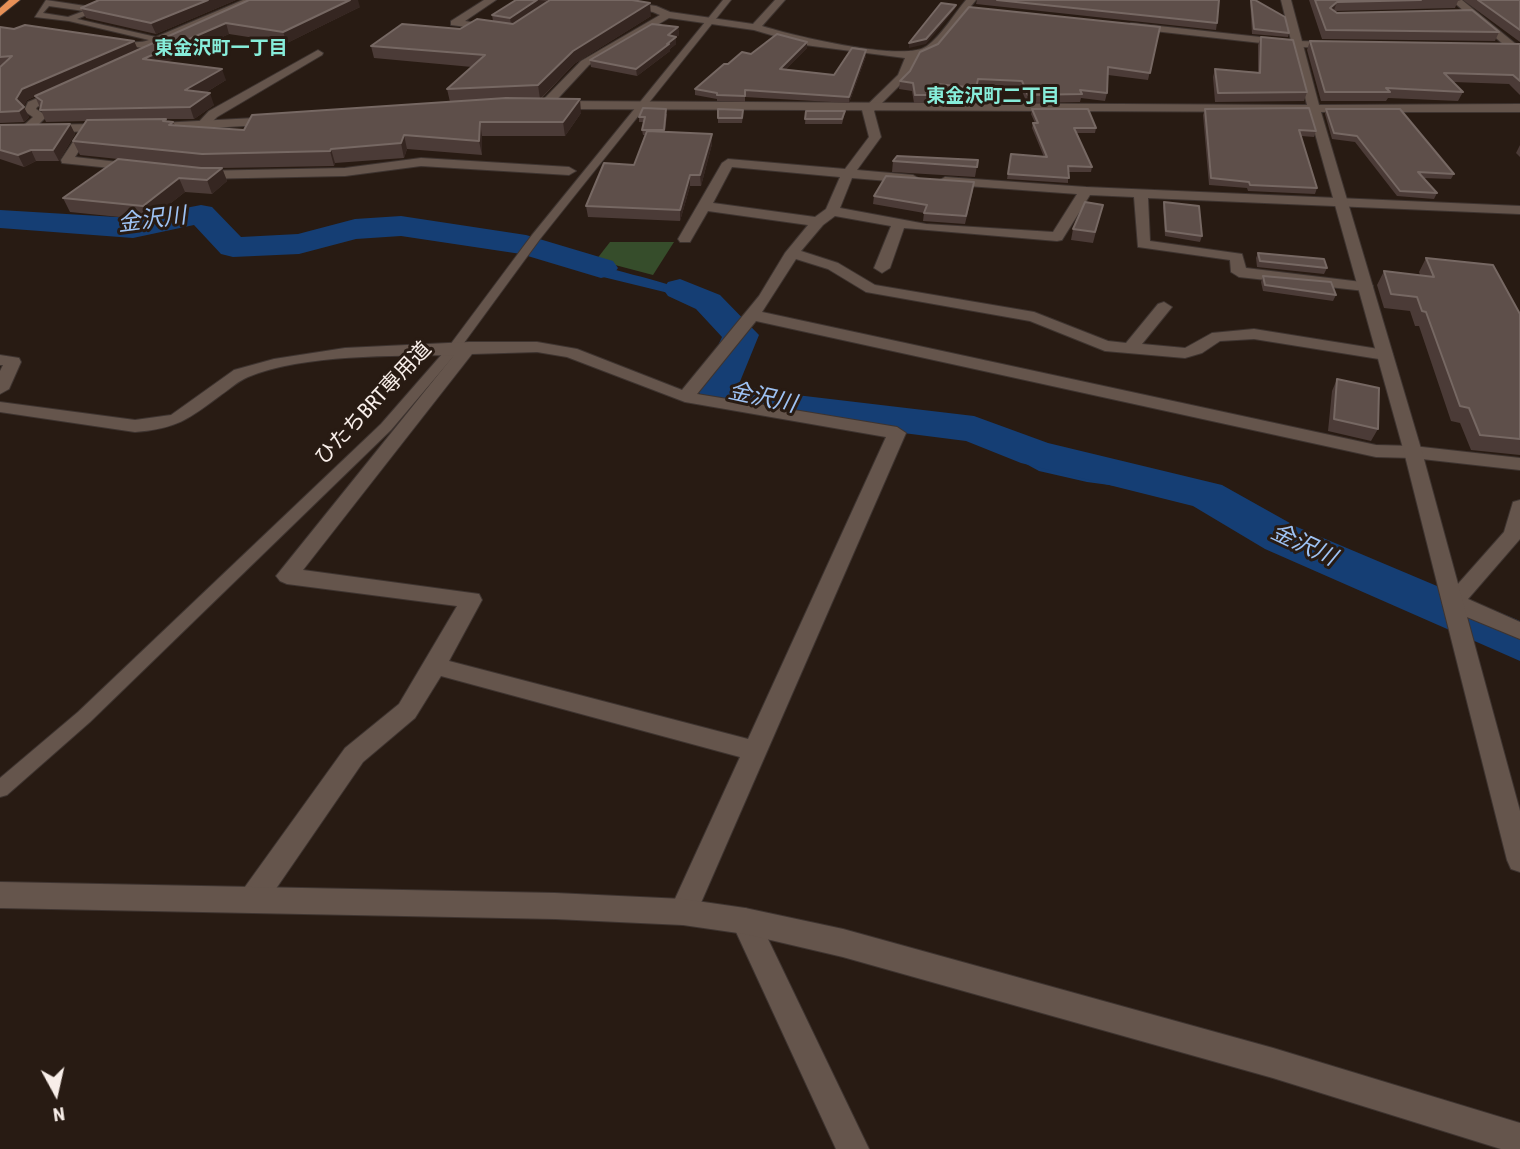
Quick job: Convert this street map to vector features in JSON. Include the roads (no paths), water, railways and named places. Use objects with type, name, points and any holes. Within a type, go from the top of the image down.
[{"type":"highway","points":[[0,13],[15,0]]},
{"type":"street","points":[[132,59],[266,0]]},
{"type":"street","points":[[491,0],[455,23],[502,30]]},
{"type":"street","points":[[593,0],[638,3],[667,15],[755,27],[805,42],[912,56],[931,48],[968,4],[979,9]]},
{"type":"street","points":[[755,27],[775,2],[780,0]]},
{"type":"street","points":[[1286,0],[1314,108],[1413,452],[1520,860]]},
{"type":"street","points":[[1456,0],[1516,47]]},
{"type":"street","points":[[1458,13],[1470,13]]},
{"type":"street","points":[[667,15],[585,63],[538,105],[868,110],[1520,108]]},
{"type":"street","points":[[1117,24],[1297,44],[1351,45]]},
{"type":"street","points":[[1499,47],[1516,47]]},
{"type":"street","points":[[201,126],[213,114],[318,52]]},
{"type":"street","points":[[868,110],[904,76],[912,56]]},
{"type":"street","points":[[27,129],[41,116],[30,111],[32,105],[76,84]]},
{"type":"street","points":[[691,391],[766,299],[792,253],[818,222],[832,211],[847,175],[875,137],[868,110]]},
{"type":"street","points":[[150,127],[286,120]]},
{"type":"street","points":[[88,128],[67,160],[148,170]]},
{"type":"street","points":[[0,129],[125,128]]},
{"type":"street","points":[[188,174],[345,172],[421,162],[569,171]]},
{"type":"street","points":[[685,239],[728,163],[847,175],[1086,191],[1520,210]]},
{"type":"street","points":[[832,211],[899,224],[1058,237],[1086,191]]},
{"type":"street","points":[[1141,193],[1143,244],[1237,257],[1239,272],[1365,286]]},
{"type":"street","points":[[704,206],[818,222]]},
{"type":"street","points":[[882,268],[899,224]]},
{"type":"street","points":[[792,253],[834,266],[871,289],[1034,317],[1105,346],[1197,352],[1215,336],[1247,333],[1385,355]]},
{"type":"street","points":[[1130,349],[1164,307]]},
{"type":"street","points":[[746,322],[1376,451],[1413,452],[1520,464]]},
{"type":"street","points":[[0,407],[135,426],[154,425],[177,419],[240,374],[274,364],[345,353],[537,346],[570,353],[691,391],[898,433],[683,912]]},
{"type":"street","points":[[252,900],[354,755],[407,711],[471,600],[287,576],[462,348]]},
{"type":"street","points":[[0,360],[13,362],[0,388]]},
{"type":"street","points":[[1453,602],[1513,534],[1520,507]]},
{"type":"street","points":[[1453,602],[1520,631]]},
{"type":"street","points":[[435,666],[755,751]]},
{"type":"street","points":[[0,895],[555,906],[683,912],[745,921],[843,943],[1233,1052],[1520,1139]]},
{"type":"street","points":[[745,921],[853,1149]]},
{"type":"lane","points":[[69,19],[118,0]]},
{"type":"lane","points":[[107,43],[141,46],[249,0]]},
{"type":"lane","name":"ひたちBRT専用道","points":[[0,789],[84,717],[352,462],[462,348],[536,237],[727,0]]},
{"type":"lane","points":[[94,9],[49,2],[38,15],[69,19],[156,39]]},
{"type":"water","points":[[403,223],[529,243],[525,248],[400,228],[354,231],[355,226]]},
{"type":"water","points":[[542,246],[597,265],[673,286],[702,299],[734,322],[726,330],[706,310],[685,297],[603,277],[539,255]]},
{"type":"water","points":[[743,335],[747,342],[725,385],[732,390],[963,422],[957,434],[898,428],[893,421],[737,399],[711,391],[711,385],[734,345]]},
{"type":"water","points":[[969,423],[1021,454],[1048,463],[1120,479],[1202,488],[1305,543],[1297,549],[1206,498],[1087,482],[1039,471],[984,441],[962,436]]},
{"type":"water","points":[[1324,550],[1420,593],[1440,616],[1362,575],[1316,556]]},
{"type":"waterway","name":"金沢川","points":[[0,219],[133,228],[201,214],[233,247],[299,244],[355,229],[401,226],[526,245],[601,268]]},
{"type":"waterway","name":"金沢川","points":[[680,289],[708,302],[741,335],[717,390],[770,404],[974,429],[1036,454],[1207,495],[1281,538],[1520,642]]},
{"type":"district","name":"東金沢町一丁目","points":[[221,49]]},
{"type":"district","name":"東金沢町二丁目","points":[[993,97]]}]
